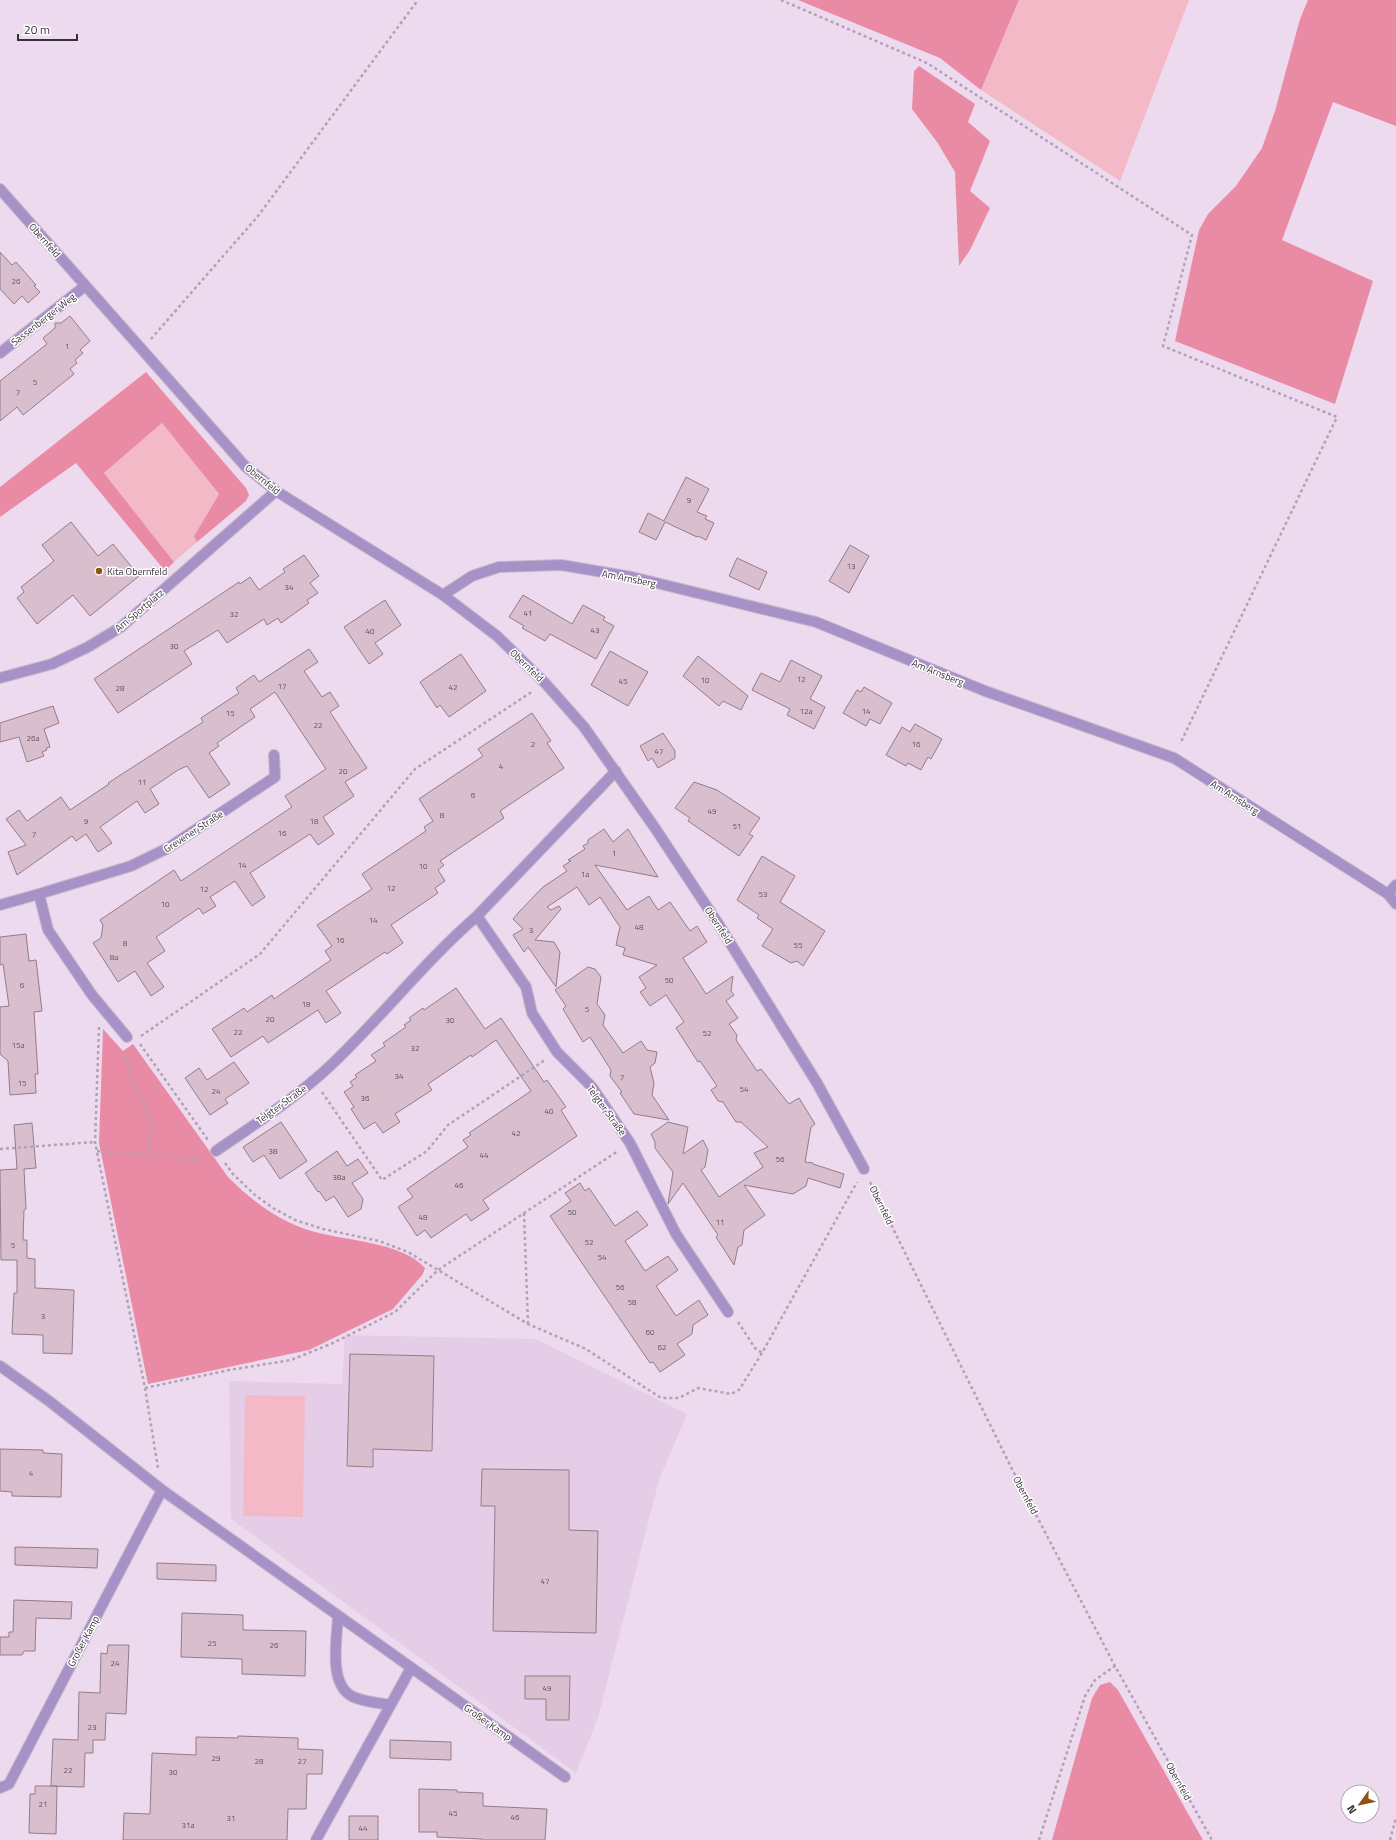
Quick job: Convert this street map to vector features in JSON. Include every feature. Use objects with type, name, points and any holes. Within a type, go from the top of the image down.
[{"type":"street","name":"Obernfeld","points":[[0,189],[245,466],[276,491],[443,595],[497,636],[545,683],[584,727],[616,771],[728,938],[817,1083],[864,1169]]},
{"type":"street","name":"Sassenberger Weg","points":[[0,353],[85,286]]},
{"type":"street","name":"Am Sportplatz","points":[[0,678],[52,664],[88,647],[121,627],[276,491]]},
{"type":"street","name":"Am Arnsberg","points":[[443,595],[472,576],[499,567],[561,565],[632,577],[816,622],[985,691],[1174,758],[1388,894],[1396,904]]},
{"type":"street","name":"Grevener Straße","points":[[0,905],[131,866],[168,848],[275,777],[274,755]]},
{"type":"street","name":"Telgter Straße","points":[[216,1151],[292,1098],[331,1066],[452,937],[477,916],[616,771]]},
{"type":"street","points":[[1388,894],[1396,885]]},
{"type":"street","points":[[39,894],[48,930],[92,994],[127,1037]]},
{"type":"street","name":"Telgter Straße","points":[[477,916],[526,987],[532,1014],[557,1052],[592,1087],[630,1143],[676,1234],[728,1312]]},
{"type":"street","name":"Großer Kamp","points":[[0,1366],[49,1401],[162,1490],[565,1777]]},
{"type":"street","name":"Großer Kamp","points":[[0,1788],[9,1784],[162,1490]]},
{"type":"street","points":[[338,1616],[336,1674],[342,1687],[354,1698],[390,1705]]},
{"type":"street","points":[[316,1840],[411,1668]]},
{"type":"path","points":[[141,350],[258,216],[418,0]]},
{"type":"path","points":[[781,0],[927,63],[1192,235],[1163,346],[1337,416],[1174,758]]},
{"type":"path","points":[[545,683],[415,769],[260,954],[136,1039],[232,1174],[255,1195],[290,1217],[324,1229],[379,1241],[408,1252],[528,1324],[586,1349],[661,1398],[679,1398],[698,1388],[731,1394],[740,1390],[864,1169]]},
{"type":"path","points":[[105,1010],[99,1027],[95,1142],[145,1388],[162,1490]]},
{"type":"path","points":[[127,1037],[124,1054],[131,1079],[142,1098],[151,1122],[149,1140],[153,1155]]},
{"type":"path","points":[[314,1080],[382,1180],[427,1151],[448,1125],[557,1052]]},
{"type":"path","points":[[0,1149],[95,1142]]},
{"type":"path","points":[[145,1388],[228,1370],[291,1360],[333,1343],[395,1312],[438,1270],[630,1143]]},
{"type":"path","points":[[97,1152],[153,1155],[193,1160],[216,1151]]},
{"type":"path","name":"Obernfeld","points":[[864,1169],[1011,1467],[1115,1666],[1212,1840]]},
{"type":"path","points":[[524,1213],[528,1324]]},
{"type":"path","points":[[728,1312],[734,1316],[755,1348],[762,1353]]},
{"type":"path","points":[[1039,1840],[1086,1696],[1095,1680],[1115,1666]]},
{"type":"path","points":[[1390,1840],[1396,1818]]},
{"type":"shaded area","points":[[798,0],[1019,0],[981,90],[940,58]]},
{"type":"shaded area","points":[[1019,0],[1189,0],[1120,181],[981,90]]},
{"type":"shaded area","points":[[1308,0],[1396,0],[1396,126],[1333,102],[1282,240],[1373,281],[1335,404],[1175,341],[1199,230],[1208,214],[1236,186],[1262,148],[1275,111],[1300,19]]},
{"type":"shaded area","points":[[919,66],[975,104],[968,122],[990,141],[970,191],[990,208],[970,250],[959,266],[955,172],[937,142],[912,109],[914,71]]},
{"type":"shaded area","points":[[146,372],[246,488],[249,495],[246,501],[197,542],[194,536],[219,494],[162,423],[104,473],[174,562],[165,571],[76,463],[0,517],[0,487]]},
{"type":"shaded area","points":[[162,423],[219,494],[194,536],[197,542],[174,562],[104,473]]},
{"type":"shaded area","points":[[103,1029],[123,1051],[133,1044],[228,1177],[247,1195],[279,1217],[303,1228],[389,1248],[415,1259],[425,1268],[423,1274],[393,1309],[309,1350],[148,1384],[99,1143]]},
{"type":"shaded area","points":[[345,1335],[536,1339],[687,1414],[659,1480],[598,1718],[576,1773],[231,1519],[229,1381],[342,1384]]},
{"type":"shaded area","points":[[245,1395],[305,1396],[303,1517],[243,1516]]},
{"type":"shaded area","points":[[1110,1682],[1118,1690],[1203,1840],[1052,1840],[1092,1698],[1100,1685]]},
{"type":"building","points":[[0,252],[12,265],[16,262],[36,285],[34,286],[40,292],[28,303],[22,296],[14,304],[0,289]]},
{"type":"building","points":[[70,316],[90,341],[80,350],[83,353],[75,360],[77,363],[70,369],[74,374],[23,415],[17,407],[0,421],[0,381],[47,344],[43,338],[55,328],[55,323],[61,323]]},
{"type":"building","points":[[686,477],[709,489],[697,512],[707,516],[705,519],[714,523],[706,540],[665,522],[656,540],[639,532],[648,513],[664,521]]},
{"type":"building","name":"Kita Obernfeld","points":[[71,522],[98,556],[113,544],[139,576],[90,616],[73,595],[37,624],[17,598],[24,592],[21,587],[54,561],[42,545]]},
{"type":"building","points":[[850,545],[869,556],[849,593],[829,581]]},
{"type":"building","points":[[304,555],[319,576],[310,583],[318,593],[307,600],[309,603],[281,623],[278,618],[267,625],[264,619],[227,643],[218,630],[184,651],[192,664],[118,713],[94,679],[239,582],[240,584],[250,577],[259,590],[285,572],[283,569]]},
{"type":"building","points":[[737,558],[767,572],[759,590],[729,576]]},
{"type":"building","points":[[523,595],[572,624],[583,605],[605,617],[603,620],[614,626],[596,659],[550,634],[545,641],[522,628],[524,626],[509,617]]},
{"type":"building","points":[[385,600],[401,625],[375,643],[383,654],[369,664],[344,627]]},
{"type":"building","points":[[309,649],[318,662],[304,671],[322,697],[330,692],[339,706],[330,712],[367,768],[345,782],[354,796],[323,817],[334,834],[318,845],[310,834],[250,873],[265,897],[252,906],[235,881],[210,897],[216,906],[203,914],[199,908],[156,937],[165,951],[147,963],[164,987],[151,996],[135,971],[118,982],[93,943],[101,938],[103,925],[100,920],[174,870],[181,881],[292,807],[285,796],[326,769],[275,692],[250,709],[255,717],[217,743],[219,746],[209,753],[230,784],[209,798],[187,766],[178,770],[150,789],[159,804],[145,813],[137,801],[100,827],[112,843],[98,852],[86,834],[76,841],[72,836],[17,875],[8,852],[26,845],[6,819],[19,810],[27,821],[61,797],[70,810],[109,784],[108,783],[203,722],[201,718],[239,693],[236,688],[254,675],[259,682]]},
{"type":"building","points":[[610,651],[648,672],[628,706],[591,685]]},
{"type":"building","points":[[461,654],[486,691],[449,717],[440,705],[437,708],[420,682]]},
{"type":"building","points":[[698,656],[748,696],[741,710],[723,701],[719,706],[683,676]]},
{"type":"building","points":[[791,660],[822,676],[810,699],[825,707],[814,729],[787,715],[790,709],[752,690],[761,673],[780,682]]},
{"type":"building","points":[[864,687],[892,703],[880,724],[870,719],[866,726],[843,713],[857,690],[861,692]]},
{"type":"building","points":[[53,706],[59,723],[44,729],[50,747],[46,748],[47,750],[42,752],[44,756],[27,762],[19,737],[0,742],[0,723]]},
{"type":"building","points":[[532,713],[551,741],[547,743],[564,768],[500,811],[504,818],[440,861],[444,865],[438,870],[445,881],[435,888],[438,893],[391,925],[403,943],[387,954],[385,952],[326,991],[341,1013],[326,1023],[318,1010],[268,1043],[263,1036],[231,1057],[212,1029],[244,1008],[247,1012],[272,995],[274,999],[331,960],[325,951],[332,946],[317,925],[372,889],[362,874],[426,831],[424,827],[433,821],[419,799],[483,756],[478,749]]},
{"type":"building","points":[[915,724],[942,739],[931,759],[928,757],[921,770],[908,763],[906,766],[886,755],[902,727],[910,732]]},
{"type":"building","points":[[663,733],[675,751],[675,758],[658,768],[652,758],[648,761],[640,746]]},
{"type":"building","points":[[694,782],[717,790],[760,818],[749,834],[753,836],[739,856],[688,821],[690,818],[675,808]]},
{"type":"building","points":[[604,829],[613,842],[628,829],[658,877],[595,865],[627,910],[649,896],[658,910],[670,902],[690,931],[697,926],[707,942],[683,958],[706,994],[733,976],[731,991],[734,995],[726,1001],[738,1018],[729,1024],[737,1035],[736,1040],[757,1071],[761,1069],[789,1104],[799,1098],[815,1124],[811,1127],[805,1162],[813,1163],[844,1174],[840,1188],[808,1178],[806,1186],[793,1194],[744,1185],[765,1215],[744,1230],[742,1245],[738,1247],[734,1265],[716,1237],[718,1235],[683,1183],[668,1204],[673,1172],[655,1148],[655,1142],[651,1134],[668,1122],[688,1127],[683,1154],[703,1140],[708,1150],[705,1167],[701,1170],[719,1197],[763,1167],[754,1153],[768,1147],[741,1122],[736,1122],[723,1102],[718,1101],[711,1090],[717,1086],[700,1061],[698,1062],[676,1028],[684,1022],[666,995],[650,1006],[640,992],[646,988],[639,977],[657,965],[623,955],[625,948],[616,945],[620,927],[600,897],[589,905],[577,887],[547,907],[551,910],[559,906],[561,909],[535,940],[554,942],[560,952],[556,987],[528,947],[524,952],[513,935],[523,929],[513,919],[518,913],[543,887],[567,871],[563,866],[571,861],[568,860],[585,849],[583,846],[588,843],[588,840]]},
{"type":"building","points":[[762,856],[795,876],[780,902],[825,931],[803,966],[797,961],[791,963],[762,946],[773,929],[757,918],[759,915],[737,900]]},
{"type":"building","points":[[26,934],[29,961],[36,960],[42,1011],[34,1012],[38,1074],[35,1074],[36,1093],[10,1095],[8,1061],[0,1054],[0,1007],[9,1006],[3,964],[0,965],[0,937]]},
{"type":"building","points":[[588,967],[595,969],[601,977],[597,1004],[605,1015],[603,1025],[623,1053],[641,1041],[647,1050],[657,1052],[655,1063],[650,1067],[654,1083],[652,1095],[669,1120],[634,1114],[620,1093],[622,1092],[610,1076],[611,1070],[590,1037],[583,1042],[563,1009],[566,1006],[555,990]]},
{"type":"building","points":[[456,988],[485,1029],[501,1018],[544,1082],[547,1080],[566,1107],[561,1110],[577,1136],[483,1200],[489,1209],[471,1221],[466,1214],[431,1238],[425,1230],[417,1236],[398,1207],[413,1197],[407,1189],[468,1147],[463,1140],[471,1135],[469,1133],[531,1091],[496,1040],[472,1057],[471,1055],[428,1084],[432,1090],[395,1114],[400,1122],[383,1133],[375,1122],[364,1129],[351,1109],[354,1107],[344,1092],[353,1086],[350,1082],[357,1077],[355,1075],[376,1061],[371,1055],[385,1046],[383,1043],[406,1027],[404,1025],[411,1020],[409,1018],[423,1008],[424,1010]]},
{"type":"building","points":[[234,1062],[249,1083],[225,1099],[228,1103],[210,1115],[185,1078],[199,1068],[207,1080]]},
{"type":"building","points":[[281,1122],[307,1161],[280,1179],[264,1155],[253,1162],[243,1147]]},
{"type":"building","points":[[32,1123],[36,1168],[24,1169],[26,1209],[24,1210],[23,1240],[27,1240],[27,1258],[35,1259],[35,1288],[74,1290],[72,1354],[43,1353],[43,1335],[12,1334],[14,1293],[17,1293],[17,1260],[1,1260],[0,1170],[17,1169],[14,1125]]},
{"type":"building","points":[[337,1151],[347,1166],[358,1159],[368,1173],[352,1183],[363,1199],[361,1209],[348,1217],[334,1196],[326,1201],[305,1173]]},
{"type":"building","points":[[580,1183],[585,1191],[589,1188],[615,1226],[637,1211],[648,1225],[625,1241],[645,1271],[668,1256],[678,1270],[656,1286],[676,1316],[699,1300],[708,1315],[693,1325],[692,1334],[677,1344],[685,1355],[660,1372],[653,1362],[650,1363],[550,1216],[571,1201],[565,1193]]},
{"type":"building","points":[[350,1354],[434,1356],[432,1451],[373,1449],[373,1467],[347,1466]]},
{"type":"building","points":[[0,1449],[43,1450],[43,1453],[62,1454],[61,1497],[12,1496],[12,1492],[0,1491]]},
{"type":"building","points":[[482,1469],[569,1470],[569,1530],[598,1531],[596,1633],[493,1631],[495,1506],[481,1506]]},
{"type":"building","points":[[15,1547],[98,1549],[97,1568],[15,1565]]},
{"type":"building","points":[[157,1563],[216,1565],[216,1581],[157,1579]]},
{"type":"building","points":[[14,1600],[72,1602],[71,1619],[36,1618],[35,1651],[24,1651],[22,1655],[0,1655],[0,1637],[9,1637],[9,1632],[13,1632]]},
{"type":"building","points":[[182,1613],[243,1615],[243,1630],[306,1631],[305,1676],[242,1674],[242,1659],[181,1657]]},
{"type":"building","points":[[108,1645],[129,1645],[126,1714],[106,1713],[105,1740],[93,1740],[93,1753],[85,1753],[84,1787],[51,1786],[53,1739],[78,1740],[79,1692],[100,1693],[101,1653],[107,1654]]},
{"type":"building","points":[[525,1676],[570,1676],[569,1720],[546,1720],[546,1699],[525,1699]]},
{"type":"building","points":[[238,1736],[298,1738],[298,1749],[323,1750],[322,1774],[307,1774],[306,1809],[288,1809],[287,1840],[123,1840],[124,1813],[150,1814],[152,1753],[196,1755],[196,1737],[238,1738]]},
{"type":"building","points":[[390,1740],[451,1742],[451,1760],[390,1758]]},
{"type":"building","points":[[35,1786],[57,1786],[56,1834],[29,1833],[30,1794],[35,1794]]},
{"type":"building","points":[[419,1789],[457,1790],[457,1792],[483,1793],[483,1806],[547,1809],[545,1840],[482,1840],[437,1837],[437,1832],[419,1832]]},
{"type":"building","points":[[349,1816],[378,1816],[378,1840],[349,1840]]},
{"type":"place","name":"Kita Obernfeld","points":[[99,571]]}]
